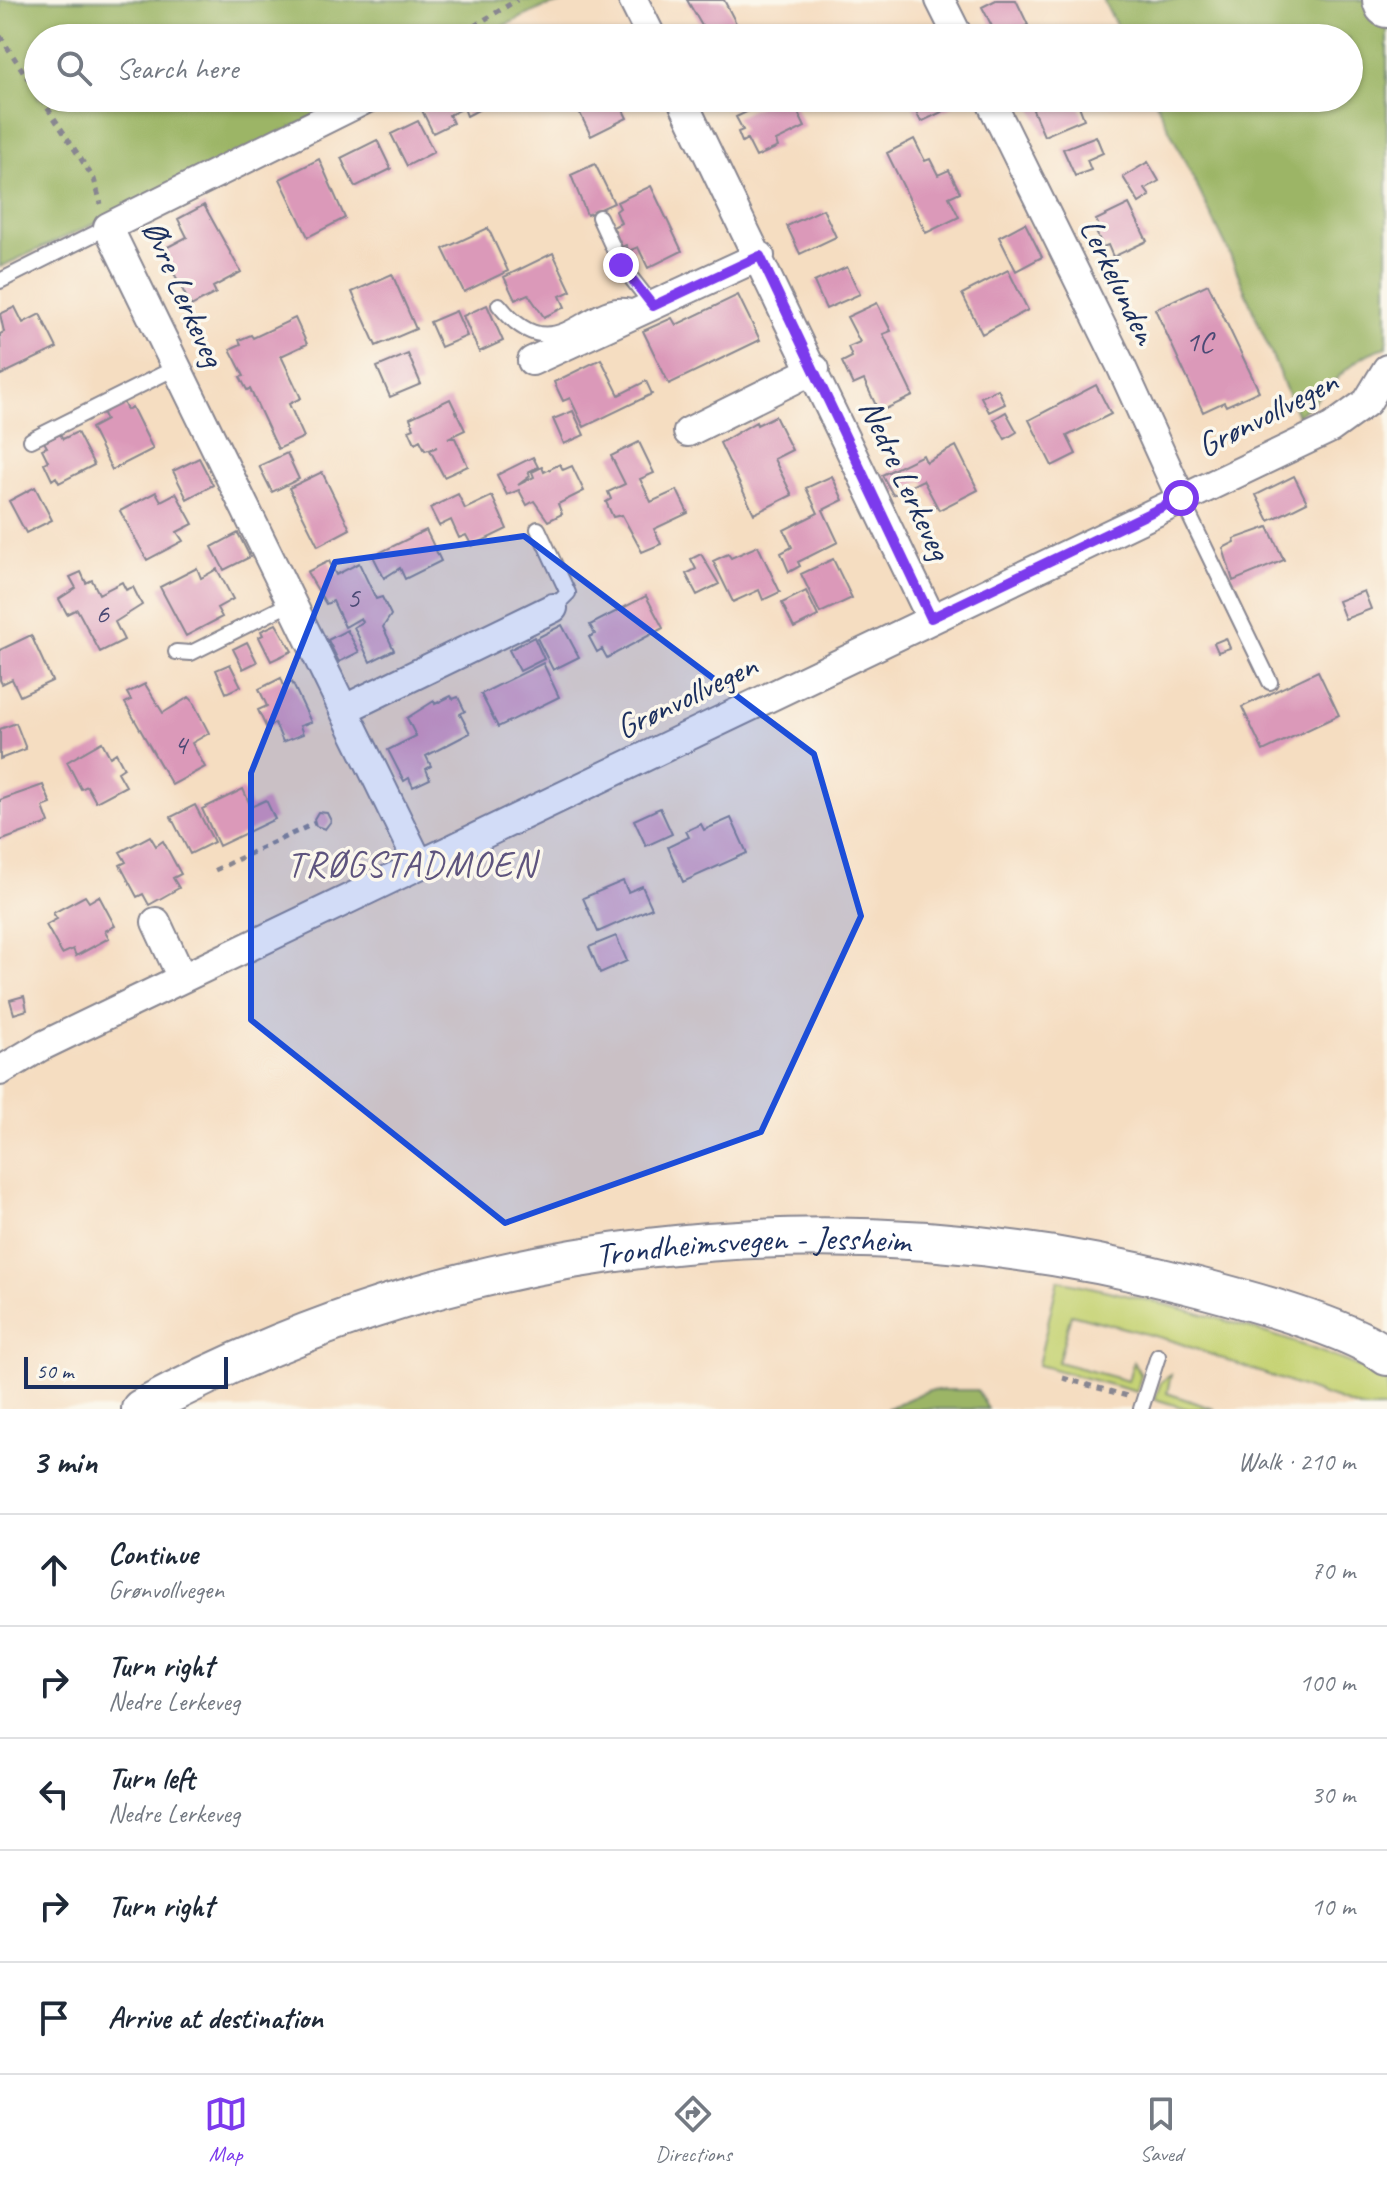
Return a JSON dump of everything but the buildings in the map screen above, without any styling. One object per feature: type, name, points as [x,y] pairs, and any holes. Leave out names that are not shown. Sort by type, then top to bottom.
[{"type":"main road","name":"Trondheimsvegen - Jessheim","points":[[141,1409],[226,1365],[294,1336],[453,1284],[580,1256],[742,1238],[906,1239],[1074,1259],[1211,1290],[1342,1333],[1384,1352]]},
{"type":"street","points":[[633,0],[645,24]]},
{"type":"street","points":[[940,0],[952,24]]},
{"type":"street","name":"Øvre Lerkeveg","points":[[340,112],[108,227],[419,864]]},
{"type":"street","name":"Nedre Lerkeveg","points":[[688,112],[815,369],[931,618]]},
{"type":"street","name":"Lerkelunden","points":[[996,112],[1121,366],[1181,498]]},
{"type":"street","points":[[532,361],[760,256]]},
{"type":"street","points":[[688,432],[815,369]]},
{"type":"street","name":"Grønvollvegen","points":[[0,1071],[40,1047],[182,978],[1331,428],[1367,402],[1387,369]]},
{"type":"street","points":[[345,709],[553,608]]},
{"type":"street","points":[[156,922],[182,978]]},
{"type":"lane","points":[[599,217],[646,309]]},
{"type":"lane","points":[[0,281],[108,227]]},
{"type":"lane","points":[[499,305],[514,323],[543,335],[562,332],[619,305],[646,309]]},
{"type":"lane","points":[[31,440],[177,367]]},
{"type":"lane","points":[[1181,498],[1270,682]]},
{"type":"lane","points":[[538,529],[568,593],[553,608]]},
{"type":"lane","points":[[176,652],[191,653],[293,602]]},
{"type":"lane","points":[[1142,1405],[1158,1356]]},
{"type":"path","points":[[477,24],[517,0]]},
{"type":"path","points":[[0,36],[24,73]]},
{"type":"path","points":[[50,112],[94,179],[108,227]]},
{"type":"path","points":[[215,870],[315,823]]},
{"type":"path","points":[[1063,1378],[1142,1405]]},
{"type":"highlighted area","points":[[524,536],[814,754],[861,916],[761,1132],[505,1223],[251,1020],[251,773],[335,562]]},
{"type":"green space","points":[[0,0],[573,0],[542,8],[507,24],[24,24],[24,112],[322,112],[210,171],[0,267]]},
{"type":"green space","points":[[1103,0],[1387,0],[1387,347],[1373,351],[1350,366],[1297,416],[1228,250],[1161,112],[1363,112],[1363,24],[1116,24]]},
{"type":"green space","points":[[1058,1280],[1225,1320],[1347,1362],[1387,1379],[1387,1409],[1363,1409],[1173,1341],[1071,1314],[1058,1362],[1128,1381],[1133,1362],[1141,1375],[1137,1392],[1038,1365]]},
{"type":"green space","points":[[1171,1375],[1167,1393],[1214,1409],[1188,1409],[1155,1399],[1161,1382]]},
{"type":"green space","points":[[929,1390],[977,1390],[988,1409],[886,1409]]},
{"type":"district","name":"TRØGSTADMOEN","points":[[412,864]]},
{"type":"route","points":[[621,265],[643,289],[653,306],[760,256],[931,618],[1181,498]]}]
